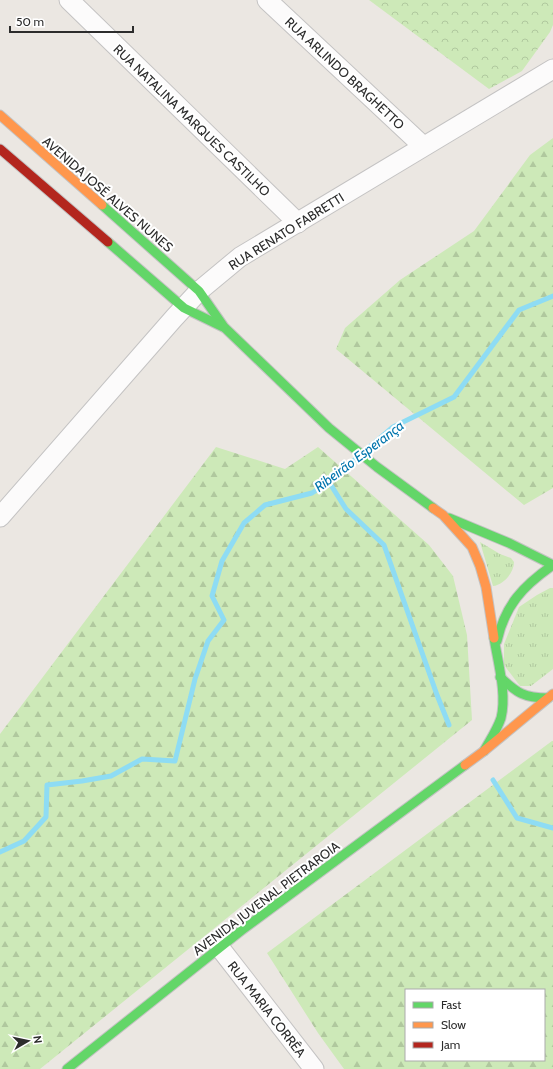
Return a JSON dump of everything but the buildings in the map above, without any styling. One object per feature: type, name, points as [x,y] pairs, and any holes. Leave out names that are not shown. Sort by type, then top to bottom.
[{"type":"street","name":"RUA NATALINA MARQUES CASTILHO","points":[[69,0],[298,223]]},
{"type":"street","name":"RUA ARLINDO BRAGHETTO","points":[[267,0],[423,146]]},
{"type":"street","name":"RUA RENATO FABRETTI","points":[[0,517],[199,291],[240,257],[553,69]]},
{"type":"street","name":"AVENIDA JOSÉ ALVES NUNES","points":[[0,115],[199,291],[224,327]]},
{"type":"street","points":[[0,149],[184,308],[224,327],[329,428],[377,467],[443,515],[472,547],[480,566],[486,587],[503,694],[501,717],[498,726],[484,751]]},
{"type":"street","points":[[443,515],[509,543],[553,565],[538,575],[527,585],[513,602],[504,616],[498,633],[496,650]]},
{"type":"street","points":[[500,677],[510,687],[521,694],[535,698],[551,696]]},
{"type":"street","name":"AVENIDA JUVENAL PIETRAROIA","points":[[68,1069],[242,930],[484,751],[551,696]]},
{"type":"street","name":"RUA MARIA CORRÊA","points":[[220,948],[314,1069]]},
{"type":"green space","points":[[369,0],[553,0],[553,25],[550,32],[522,71],[489,89]]},
{"type":"green space","points":[[553,138],[553,488],[524,505],[336,349],[345,328],[400,280],[474,231],[530,155]]},
{"type":"green space","points":[[216,447],[285,469],[318,447],[429,545],[453,576],[467,635],[472,720],[40,1069],[0,1069],[0,734]]},
{"type":"green space","points":[[480,542],[500,554],[511,558],[514,562],[514,566],[510,574],[504,581],[497,585],[493,586]]},
{"type":"green space","points":[[550,588],[553,588],[553,669],[531,686],[520,686],[504,665],[504,644],[519,607]]},
{"type":"green space","points":[[553,741],[553,1069],[344,1069],[318,1033],[267,953]]},
{"type":"waterway","name":"Ribeirão Esperança","points":[[366,450],[393,427],[454,397],[519,310],[553,296]]},
{"type":"waterway","name":"Ribeirão Esperança","points":[[0,852],[24,841],[46,817],[47,785],[111,776],[142,759],[175,761],[195,679],[208,641],[224,620],[212,596],[222,561],[244,523],[265,505],[312,493],[329,482],[357,458]]},
{"type":"waterway","points":[[329,482],[346,509],[384,545],[449,725]]},
{"type":"waterway","points":[[493,780],[517,818],[553,828]]},
{"type":"traffic: fast","points":[[102,205],[199,291],[224,327],[329,428],[377,467],[433,508]]},
{"type":"traffic: fast","points":[[108,242],[184,308],[223,327]]},
{"type":"traffic: fast","points":[[449,518],[509,543],[553,565]]},
{"type":"traffic: fast","points":[[497,641],[500,628],[510,607],[517,597],[524,589],[553,565]]},
{"type":"traffic: fast","points":[[484,751],[498,727],[503,709],[501,678],[494,638]]},
{"type":"traffic: fast","points":[[500,677],[521,694],[533,697],[548,698]]},
{"type":"traffic: fast","points":[[67,1069],[242,930],[465,765]]},
{"type":"traffic: slow","points":[[0,115],[102,205]]},
{"type":"traffic: slow","points":[[433,508],[443,515],[472,547],[480,566],[486,587],[494,638]]},
{"type":"traffic: slow","points":[[465,765],[553,694]]},
{"type":"traffic: jam","points":[[0,149],[108,242]]}]
